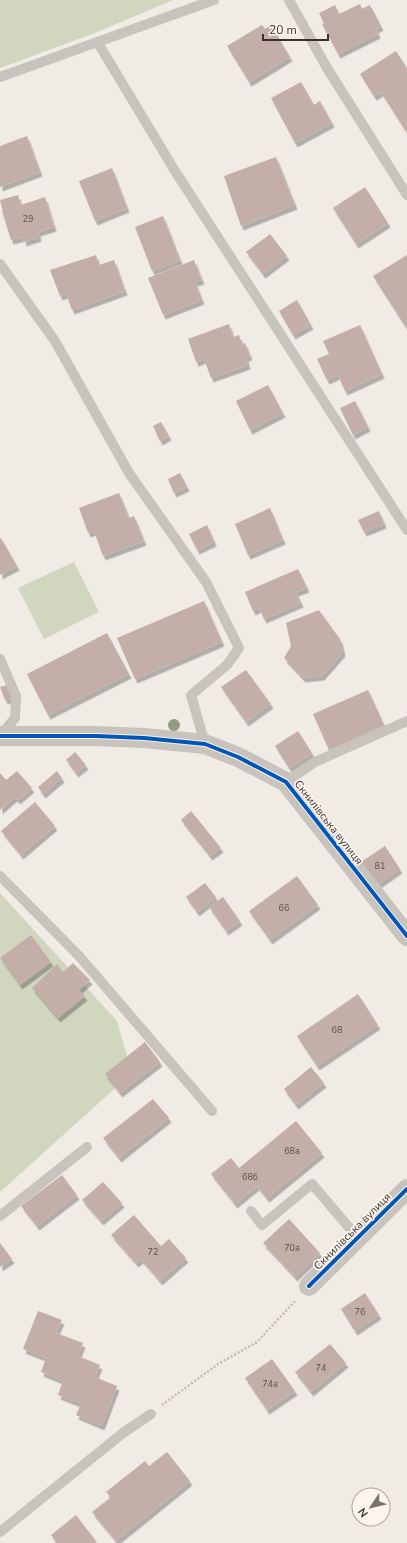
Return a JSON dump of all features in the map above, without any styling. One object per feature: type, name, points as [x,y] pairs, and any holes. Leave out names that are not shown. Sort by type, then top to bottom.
[{"type":"street","name":"Скнилівська вулиця","points":[[0,736],[96,736],[144,738],[205,744],[238,757],[286,782],[407,936]]},
{"type":"street","name":"Скнилівська вулиця","points":[[309,1286],[407,1189]]},
{"type":"lane","points":[[0,77],[214,0]]},
{"type":"lane","points":[[289,0],[327,68],[407,195]]},
{"type":"lane","points":[[98,42],[175,171],[407,530]]},
{"type":"lane","points":[[0,264],[55,341],[129,473],[206,582],[239,648],[227,665],[191,696],[205,744]]},
{"type":"lane","points":[[0,659],[16,696],[15,718],[0,736]]},
{"type":"lane","points":[[286,782],[315,762],[407,721]]},
{"type":"lane","points":[[0,876],[80,957],[212,1111]]},
{"type":"lane","points":[[0,1216],[87,1147]]},
{"type":"lane","points":[[251,1211],[262,1225],[312,1184],[358,1238]]},
{"type":"lane","points":[[0,1532],[123,1433],[151,1414]]},
{"type":"path","points":[[151,1414],[218,1364],[257,1342],[309,1286]]},
{"type":"green space","points":[[0,0],[173,0],[95,33],[0,68]]},
{"type":"green space","points":[[74,562],[99,612],[44,639],[18,588]]},
{"type":"green space","points":[[0,893],[117,1021],[132,1073],[0,1192]]},
{"type":"building","points":[[360,4],[362,9],[370,5],[381,26],[376,29],[378,34],[338,54],[322,24],[324,23],[319,13],[335,5],[339,14]]},
{"type":"building","points":[[262,25],[265,29],[271,25],[290,57],[249,82],[227,46]]},
{"type":"building","points":[[396,51],[407,68],[407,133],[381,92],[374,96],[360,74]]},
{"type":"building","points":[[301,82],[314,105],[320,101],[332,123],[295,143],[271,98]]},
{"type":"building","points":[[27,136],[40,172],[0,187],[0,146]]},
{"type":"building","points":[[276,157],[295,205],[241,226],[224,176]]},
{"type":"building","points":[[112,168],[127,208],[95,221],[79,181]]},
{"type":"building","points":[[365,187],[388,223],[356,244],[333,208]]},
{"type":"building","points":[[18,195],[21,205],[45,197],[54,227],[38,232],[39,237],[24,242],[23,237],[11,240],[0,200]]},
{"type":"building","points":[[163,216],[180,260],[152,271],[135,227]]},
{"type":"building","points":[[270,234],[287,256],[263,274],[246,252]]},
{"type":"building","points":[[96,255],[99,265],[114,260],[125,291],[72,310],[66,294],[60,296],[50,270]]},
{"type":"building","points":[[407,255],[407,329],[373,276]]},
{"type":"building","points":[[194,260],[202,280],[195,282],[202,300],[163,315],[148,278]]},
{"type":"building","points":[[297,300],[311,325],[293,335],[279,311]]},
{"type":"building","points":[[229,324],[233,337],[239,335],[242,344],[245,343],[250,356],[246,357],[248,365],[211,378],[204,359],[196,362],[188,339]]},
{"type":"building","points":[[360,325],[382,374],[345,391],[338,375],[327,380],[317,359],[329,354],[323,341]]},
{"type":"building","points":[[268,385],[283,413],[250,430],[236,401]]},
{"type":"building","points":[[355,401],[368,427],[353,435],[340,408]]},
{"type":"building","points":[[161,422],[169,436],[160,441],[153,426]]},
{"type":"building","points":[[180,473],[187,487],[174,493],[168,479]]},
{"type":"building","points":[[119,493],[129,518],[134,516],[144,541],[103,556],[94,531],[88,533],[79,508]]},
{"type":"building","points":[[270,508],[283,540],[248,555],[235,524]]},
{"type":"building","points":[[379,511],[384,524],[364,532],[358,520]]},
{"type":"building","points":[[207,525],[214,542],[197,550],[189,534]]},
{"type":"building","points":[[1,538],[17,566],[0,575],[0,539]]},
{"type":"building","points":[[298,569],[307,588],[296,592],[301,603],[264,619],[259,608],[253,611],[245,592]]},
{"type":"building","points":[[204,601],[222,642],[135,679],[117,638]]},
{"type":"building","points":[[319,610],[340,639],[343,652],[322,676],[303,678],[284,658],[291,646],[286,623]]},
{"type":"building","points":[[107,633],[129,674],[48,715],[27,674]]},
{"type":"building","points":[[246,670],[271,704],[246,722],[221,687]]},
{"type":"building","points":[[8,685],[13,698],[5,700],[0,687]]},
{"type":"building","points":[[368,690],[384,725],[329,750],[313,714]]},
{"type":"building","points":[[298,731],[312,753],[289,768],[275,746]]},
{"type":"building","points":[[75,752],[86,765],[76,773],[66,760]]},
{"type":"building","points":[[17,771],[32,788],[18,800],[15,797],[0,810],[0,773],[6,780]]},
{"type":"building","points":[[57,771],[62,778],[43,794],[38,787]]},
{"type":"building","points":[[35,802],[55,826],[21,855],[1,831]]},
{"type":"building","points":[[191,811],[221,848],[210,856],[181,820]]},
{"type":"building","points":[[385,846],[400,869],[377,885],[361,862]]},
{"type":"building","points":[[297,876],[318,905],[270,940],[249,911]]},
{"type":"building","points":[[205,883],[216,897],[197,912],[186,897]]},
{"type":"building","points":[[223,897],[240,921],[226,931],[209,907]]},
{"type":"building","points":[[31,935],[51,962],[20,985],[0,958]]},
{"type":"building","points":[[73,963],[90,980],[79,990],[85,996],[58,1018],[32,988],[57,964],[63,972]]},
{"type":"building","points":[[358,994],[378,1025],[317,1066],[297,1036]]},
{"type":"building","points":[[145,1042],[160,1062],[120,1093],[105,1074]]},
{"type":"building","points":[[311,1067],[324,1083],[296,1105],[284,1089]]},
{"type":"building","points":[[153,1099],[169,1118],[119,1158],[103,1138]]},
{"type":"building","points":[[296,1121],[322,1153],[267,1198],[257,1186],[235,1204],[211,1174],[231,1158],[239,1168]]},
{"type":"building","points":[[62,1175],[77,1195],[37,1226],[21,1206]]},
{"type":"building","points":[[103,1182],[122,1203],[101,1221],[82,1200]]},
{"type":"building","points":[[134,1215],[161,1246],[169,1239],[186,1258],[160,1281],[141,1259],[136,1263],[111,1235]]},
{"type":"building","points":[[289,1219],[320,1253],[295,1277],[263,1243]]},
{"type":"building","points":[[0,1243],[12,1259],[0,1267]]},
{"type":"building","points":[[365,1293],[379,1315],[355,1331],[341,1309]]},
{"type":"building","points":[[38,1311],[62,1320],[56,1333],[83,1343],[78,1356],[100,1365],[95,1377],[117,1386],[102,1426],[76,1415],[81,1404],[58,1395],[63,1381],[41,1372],[46,1358],[23,1349]]},
{"type":"building","points":[[330,1344],[346,1363],[311,1392],[295,1372]]},
{"type":"building","points":[[272,1359],[295,1391],[267,1410],[245,1378]]},
{"type":"building","points":[[167,1452],[190,1481],[116,1541],[92,1512],[111,1497],[106,1492],[145,1461],[149,1466]]},
{"type":"building","points":[[76,1515],[96,1541],[94,1543],[57,1543],[51,1535]]},
{"type":"cycle path","points":[[0,736],[96,736],[144,738],[205,744],[238,757],[286,782],[407,936]]},
{"type":"cycle path","points":[[309,1286],[407,1189]]}]
